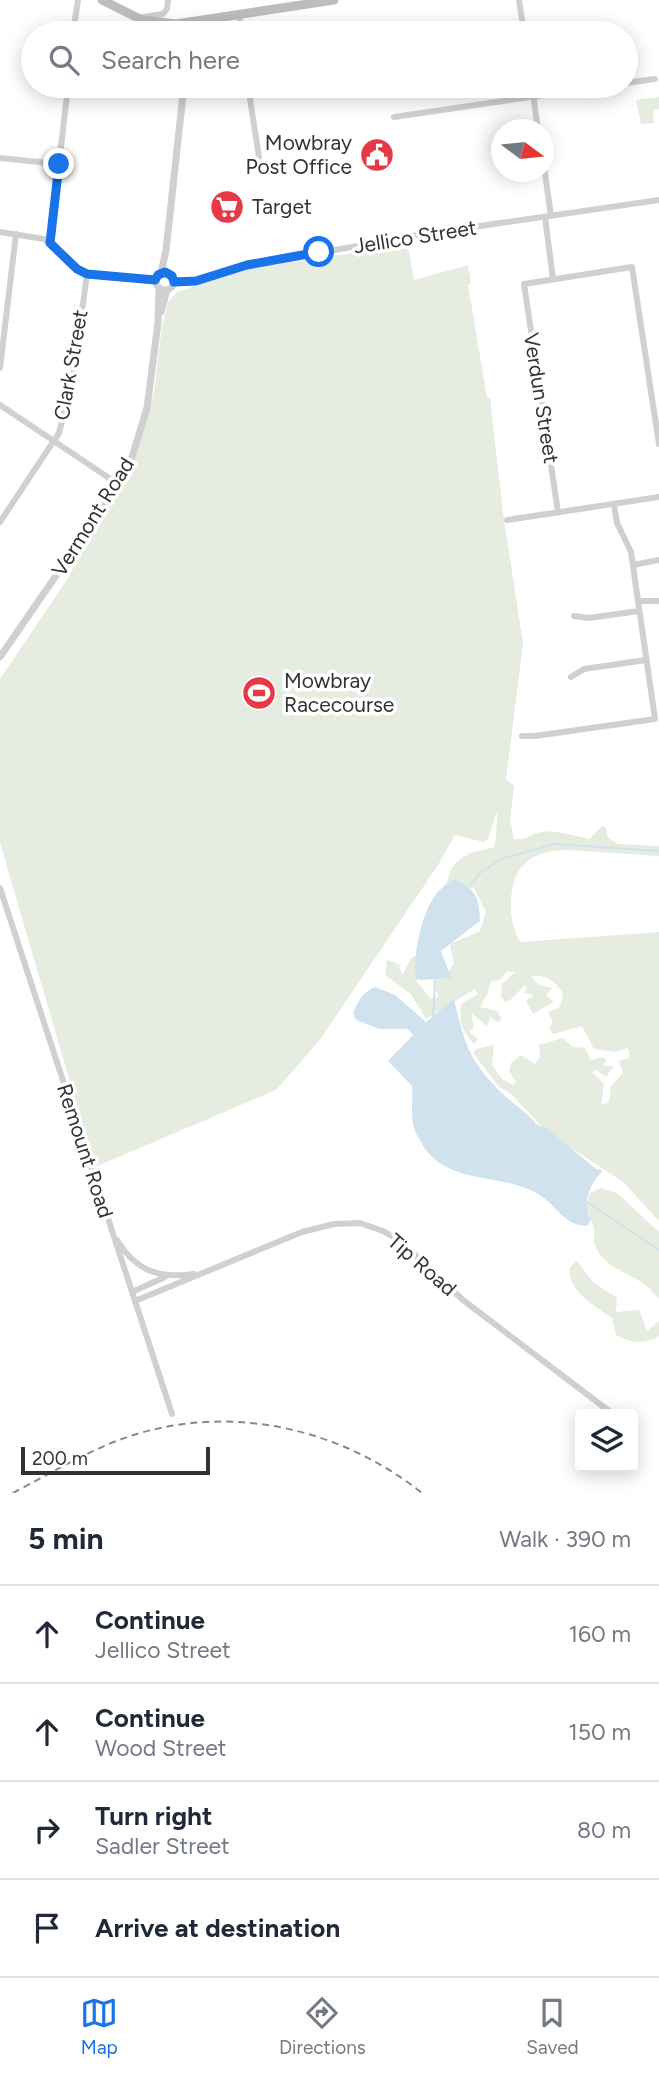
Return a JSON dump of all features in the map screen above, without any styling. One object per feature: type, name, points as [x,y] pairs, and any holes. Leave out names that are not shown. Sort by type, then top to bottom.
[{"type":"main road","points":[[102,0],[134,17],[151,21]]},
{"type":"main road","points":[[212,21],[239,14],[334,0]]},
{"type":"street","points":[[75,21],[78,0]]},
{"type":"street","points":[[134,17],[163,14],[168,7],[168,0]]},
{"type":"street","points":[[519,0],[522,21]]},
{"type":"street","points":[[239,14],[240,21]]},
{"type":"street","points":[[638,81],[655,79]]},
{"type":"street","points":[[50,243],[67,98]]},
{"type":"street","points":[[0,232],[37,236],[50,243],[77,269],[87,274],[155,280],[161,273],[166,250],[183,98]]},
{"type":"street","points":[[250,98],[259,156]]},
{"type":"street","points":[[394,117],[520,98]]},
{"type":"street","points":[[533,98],[536,119]]},
{"type":"street","points":[[0,158],[59,164]]},
{"type":"street","points":[[545,182],[553,279],[632,267],[659,444]]},
{"type":"street","name":"Jellico Street","points":[[173,278],[196,281],[247,265],[370,242],[659,200]]},
{"type":"street","points":[[0,368],[16,234]]},
{"type":"street","points":[[166,250],[173,278]]},
{"type":"street","points":[[161,273],[165,272],[173,278]]},
{"type":"street","name":"Clark Street","points":[[0,522],[55,442],[73,378],[87,274]]},
{"type":"street","name":"Vermont Road","points":[[158,323],[173,278]]},
{"type":"street","name":"Verdun Street","points":[[553,279],[524,284],[558,512]]},
{"type":"street","name":"Vermont Road","points":[[0,657],[118,484],[132,457],[143,425],[158,323],[159,289],[155,280]]},
{"type":"street","points":[[159,289],[167,290]]},
{"type":"street","points":[[0,405],[118,484]]},
{"type":"street","points":[[507,520],[659,497]]},
{"type":"street","points":[[522,736],[655,719],[631,552],[617,523],[614,505]]},
{"type":"street","points":[[633,565],[659,560]]},
{"type":"street","points":[[638,600],[659,601]]},
{"type":"street","points":[[574,615],[589,618],[639,611]]},
{"type":"street","points":[[571,677],[584,669],[646,660]]},
{"type":"street","points":[[652,697],[659,690]]},
{"type":"street","name":"Remount Road","points":[[0,888],[173,1414]]},
{"type":"street","name":"Tip Road","points":[[135,1301],[322,1226],[349,1222],[370,1226],[400,1241],[463,1300],[606,1409]]},
{"type":"street","name":"Tip Road","points":[[112,1233],[136,1263],[164,1277]]},
{"type":"street","name":"Tip Road","points":[[132,1292],[164,1277],[202,1273]]},
{"type":"street","points":[[164,1277],[167,1288]]},
{"type":"shaded area","points":[[659,97],[659,109],[653,110],[654,123],[641,124],[636,100]]},
{"type":"shaded area","name":"Mowbray Racecourse","points":[[408,245],[414,280],[468,265],[471,283],[468,284],[487,398],[490,398],[503,512],[523,644],[506,779],[514,786],[510,820],[514,839],[548,832],[589,839],[602,826],[606,827],[608,838],[618,844],[659,846],[659,856],[572,850],[534,857],[524,864],[517,875],[511,903],[513,924],[521,942],[659,932],[659,1221],[623,1182],[547,1132],[511,1094],[499,1087],[473,1053],[476,1049],[494,1045],[492,1065],[502,1079],[513,1085],[516,1082],[509,1071],[511,1063],[521,1055],[535,1064],[540,1057],[539,1045],[563,1038],[573,1047],[585,1048],[591,1060],[603,1057],[606,1060],[603,1066],[614,1066],[606,1077],[596,1070],[592,1072],[604,1084],[601,1105],[609,1102],[611,1086],[623,1073],[619,1061],[630,1057],[628,1048],[615,1052],[594,1049],[582,1026],[553,1034],[549,1028],[553,1021],[548,1012],[560,1007],[563,994],[558,986],[546,978],[531,976],[539,985],[552,988],[546,995],[554,1002],[533,1014],[526,1001],[534,995],[524,993],[527,988],[525,985],[509,1001],[505,1002],[501,996],[502,984],[515,972],[507,971],[500,980],[490,982],[488,993],[480,1007],[497,1011],[502,1020],[497,1022],[491,1017],[487,1026],[471,1013],[474,1027],[469,1032],[478,1039],[474,1044],[464,1030],[460,1014],[462,1003],[478,994],[475,989],[426,1019],[411,994],[385,975],[387,960],[399,964],[402,975],[411,958],[418,954],[422,959],[417,982],[430,998],[439,997],[433,985],[439,976],[447,974],[454,963],[450,944],[480,931],[486,912],[474,888],[457,889],[447,884],[449,875],[462,857],[493,848],[496,840],[497,811],[488,839],[484,842],[455,835],[438,865],[319,1041],[276,1090],[95,1167],[0,843],[0,679],[68,578],[137,450],[154,392],[162,326],[168,302],[177,292],[257,267]]},
{"type":"shaded area","points":[[601,1188],[617,1193],[659,1232],[659,1299],[643,1283],[607,1262],[597,1249],[587,1204],[590,1193]]},
{"type":"shaded area","points":[[577,1261],[593,1282],[617,1298],[616,1312],[639,1310],[647,1331],[659,1321],[659,1336],[638,1342],[616,1335],[612,1318],[584,1297],[573,1283],[570,1267]]},
{"type":"water","points":[[454,879],[475,895],[480,921],[441,951],[452,980],[416,979],[417,946],[427,911],[437,893]]},
{"type":"water","points":[[375,987],[395,995],[426,1022],[454,999],[470,1051],[483,1073],[536,1124],[548,1129],[596,1169],[602,1170],[588,1194],[587,1207],[591,1220],[587,1226],[571,1222],[545,1198],[524,1187],[460,1172],[432,1157],[414,1127],[412,1086],[388,1061],[413,1035],[408,1029],[379,1029],[356,1020],[353,1013],[361,998]]},
{"type":"waterway","points":[[469,886],[480,873],[501,859],[555,844],[659,851]]},
{"type":"waterway","points":[[433,1019],[435,979]]},
{"type":"waterway","points":[[587,1202],[659,1250]]},
{"type":"railway","points":[[13,1493],[109,1444],[149,1431],[190,1423],[231,1422],[272,1426],[312,1435],[351,1450],[388,1469],[422,1493]]},
{"type":"place","name":"Mowbray Post Office","points":[[377,155]]},
{"type":"place","name":"Target","points":[[227,207]]},
{"type":"place","name":"Mowbray Racecourse","points":[[259,693]]},
{"type":"route","points":[[59,164],[50,243],[81,272],[155,280],[165,272],[172,276],[174,282],[180,284],[247,265],[319,252]]}]
